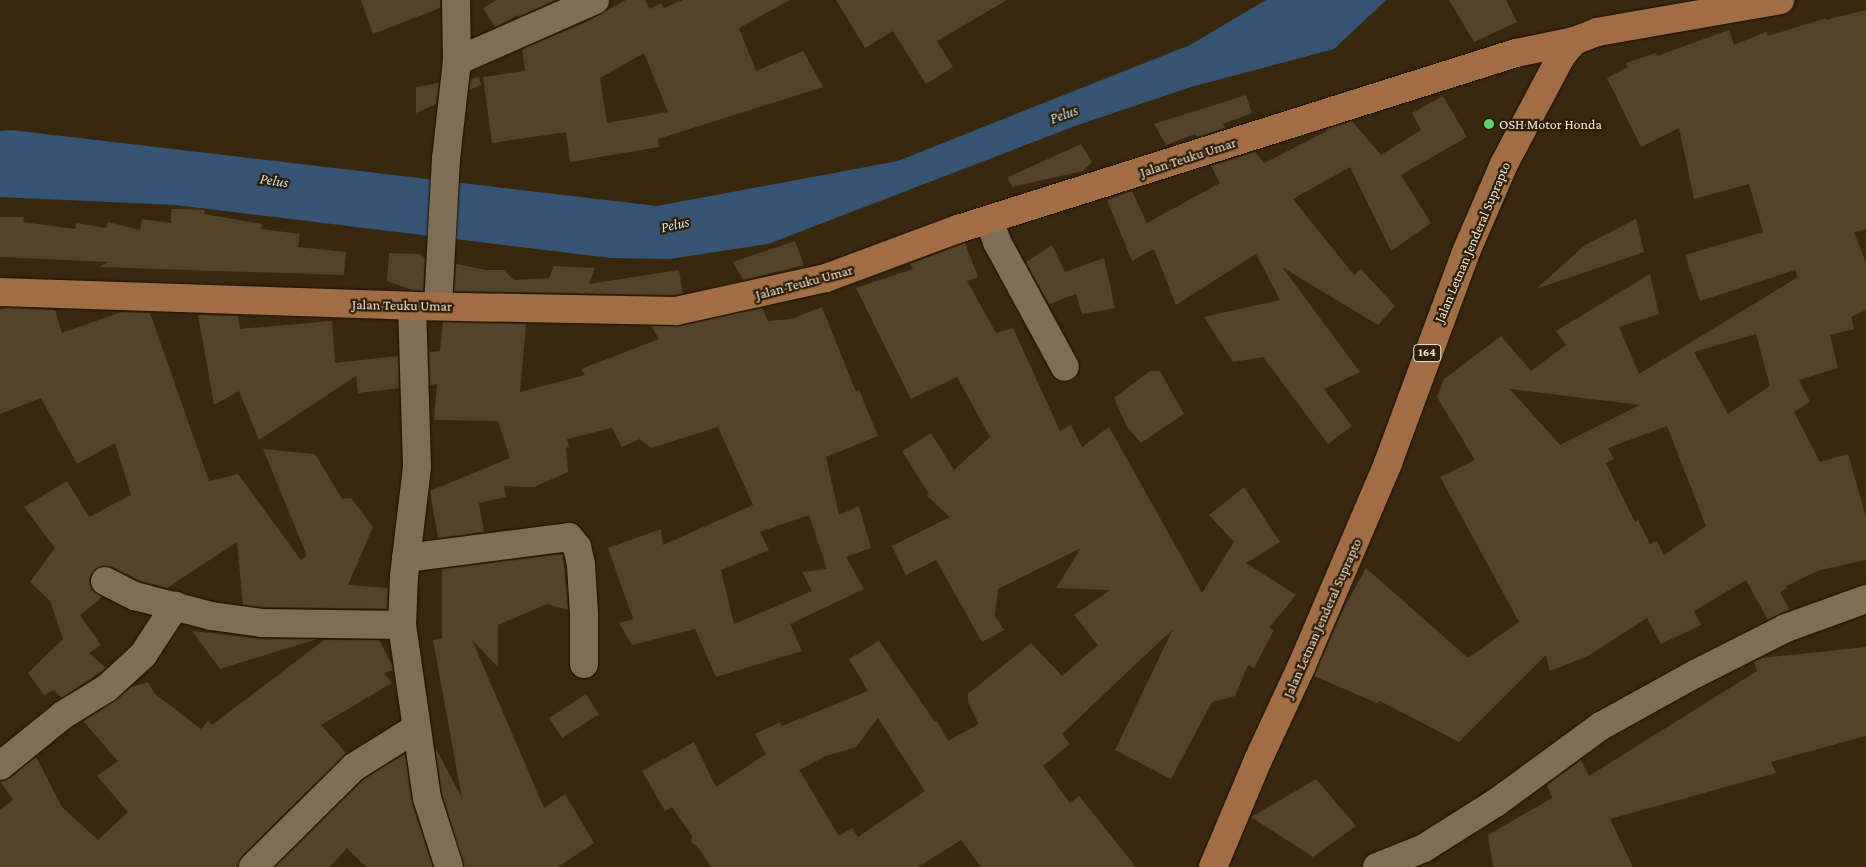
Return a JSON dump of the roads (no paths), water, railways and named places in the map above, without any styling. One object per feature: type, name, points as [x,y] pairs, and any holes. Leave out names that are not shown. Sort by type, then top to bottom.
[{"type":"main road","points":[[1574,41],[1597,32],[1780,0]]},
{"type":"main road","name":"Jalan Teuku Umar","points":[[0,292],[425,306],[676,311],[826,278],[989,220],[1516,53],[1574,41]]},
{"type":"main road","name":"Jalan Letnan Jenderal Suprapto","points":[[1213,867],[1388,463],[1466,252],[1504,164],[1538,97],[1562,55],[1574,41]]},
{"type":"street","points":[[449,867],[427,798],[415,729],[402,625],[406,558],[417,467],[425,306],[439,278],[446,159],[456,61],[456,0]]},
{"type":"street","points":[[456,61],[595,0]]},
{"type":"street","points":[[989,220],[996,242],[1065,367]]},
{"type":"street","points":[[406,558],[569,537],[577,547],[581,565],[584,614],[584,664]]},
{"type":"street","points":[[105,580],[135,596],[211,616],[262,623],[402,625]]},
{"type":"street","points":[[1377,867],[1424,848],[1497,802],[1601,726],[1695,674],[1786,628],[1866,599]]},
{"type":"street","points":[[0,766],[63,715],[107,688],[143,655],[175,606]]},
{"type":"street","points":[[254,867],[354,767],[415,729]]},
{"type":"water","name":"Pelus","points":[[1266,0],[1386,0],[1334,49],[1191,87],[1075,126],[768,244],[669,259],[611,258],[175,205],[0,197],[0,131],[11,130],[657,206],[898,161],[1190,45]]},
{"type":"place","name":"OSH Motor Honda","points":[[1489,124]]}]
